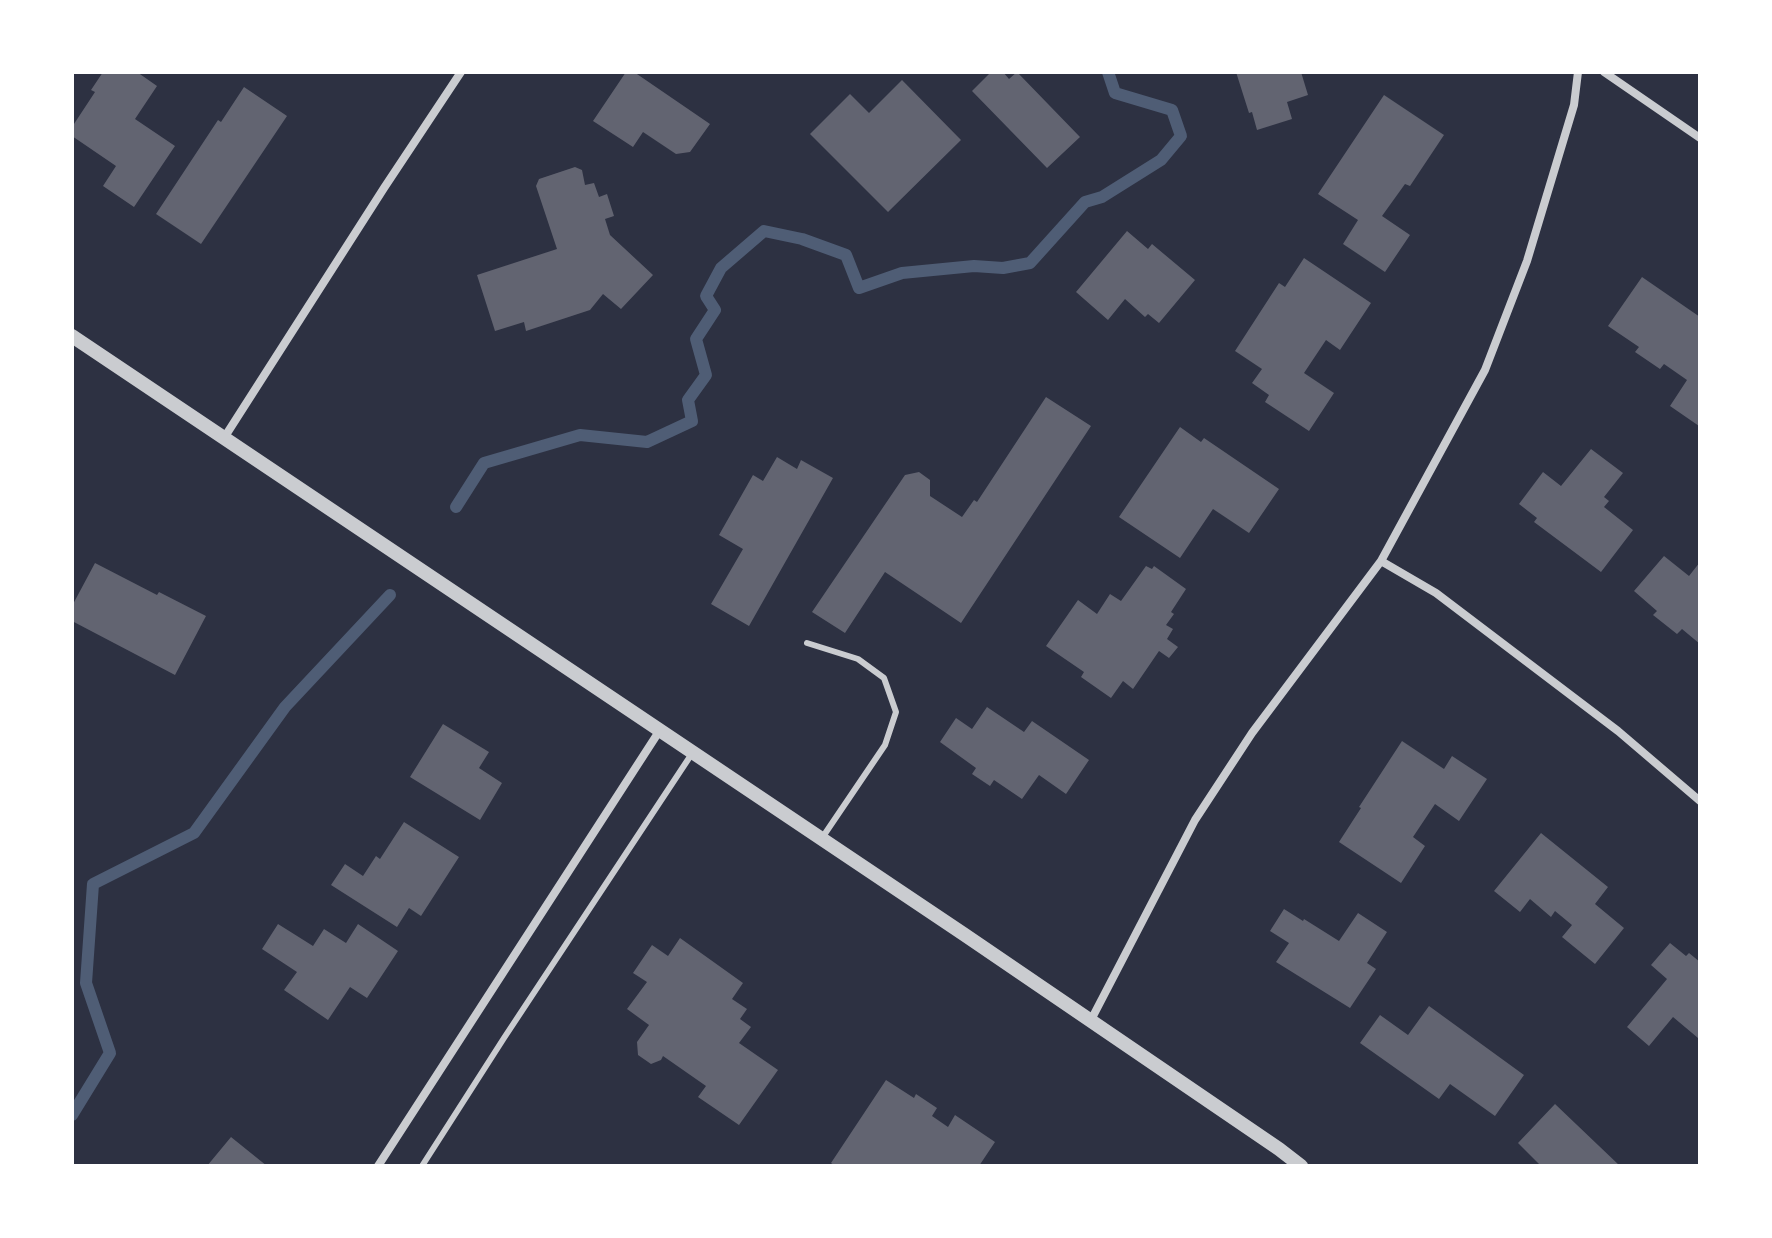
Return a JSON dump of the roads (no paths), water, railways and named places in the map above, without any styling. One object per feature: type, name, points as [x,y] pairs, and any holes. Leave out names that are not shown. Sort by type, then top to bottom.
[{"type":"street","points":[[224,438],[461,72]]},
{"type":"street","points":[[1091,1020],[1195,820],[1252,733],[1381,561],[1485,370],[1527,261],[1574,105],[1578,72]]},
{"type":"street","points":[[1604,72],[1700,138]]},
{"type":"street","points":[[72,336],[1091,1020],[1301,1166]]},
{"type":"street","points":[[1381,561],[1436,593],[1618,731],[1700,801]]},
{"type":"street","points":[[378,1166],[660,730]]},
{"type":"lane","points":[[807,643],[858,659],[884,678],[896,712],[885,745],[822,839]]},
{"type":"lane","points":[[422,1166],[693,752]]},
{"type":"waterway","points":[[456,507],[484,463],[580,435],[647,442],[692,421],[688,400],[706,375],[696,339],[715,310],[706,296],[721,268],[764,231],[802,239],[846,255],[859,288],[902,273],[974,266],[1003,268],[1030,263],[1085,202],[1102,197],[1161,160],[1181,136],[1172,110],[1115,93],[1108,72]]},
{"type":"waterway","points":[[72,1115],[110,1053],[86,983],[93,884],[194,833],[285,707],[390,595]]}]
